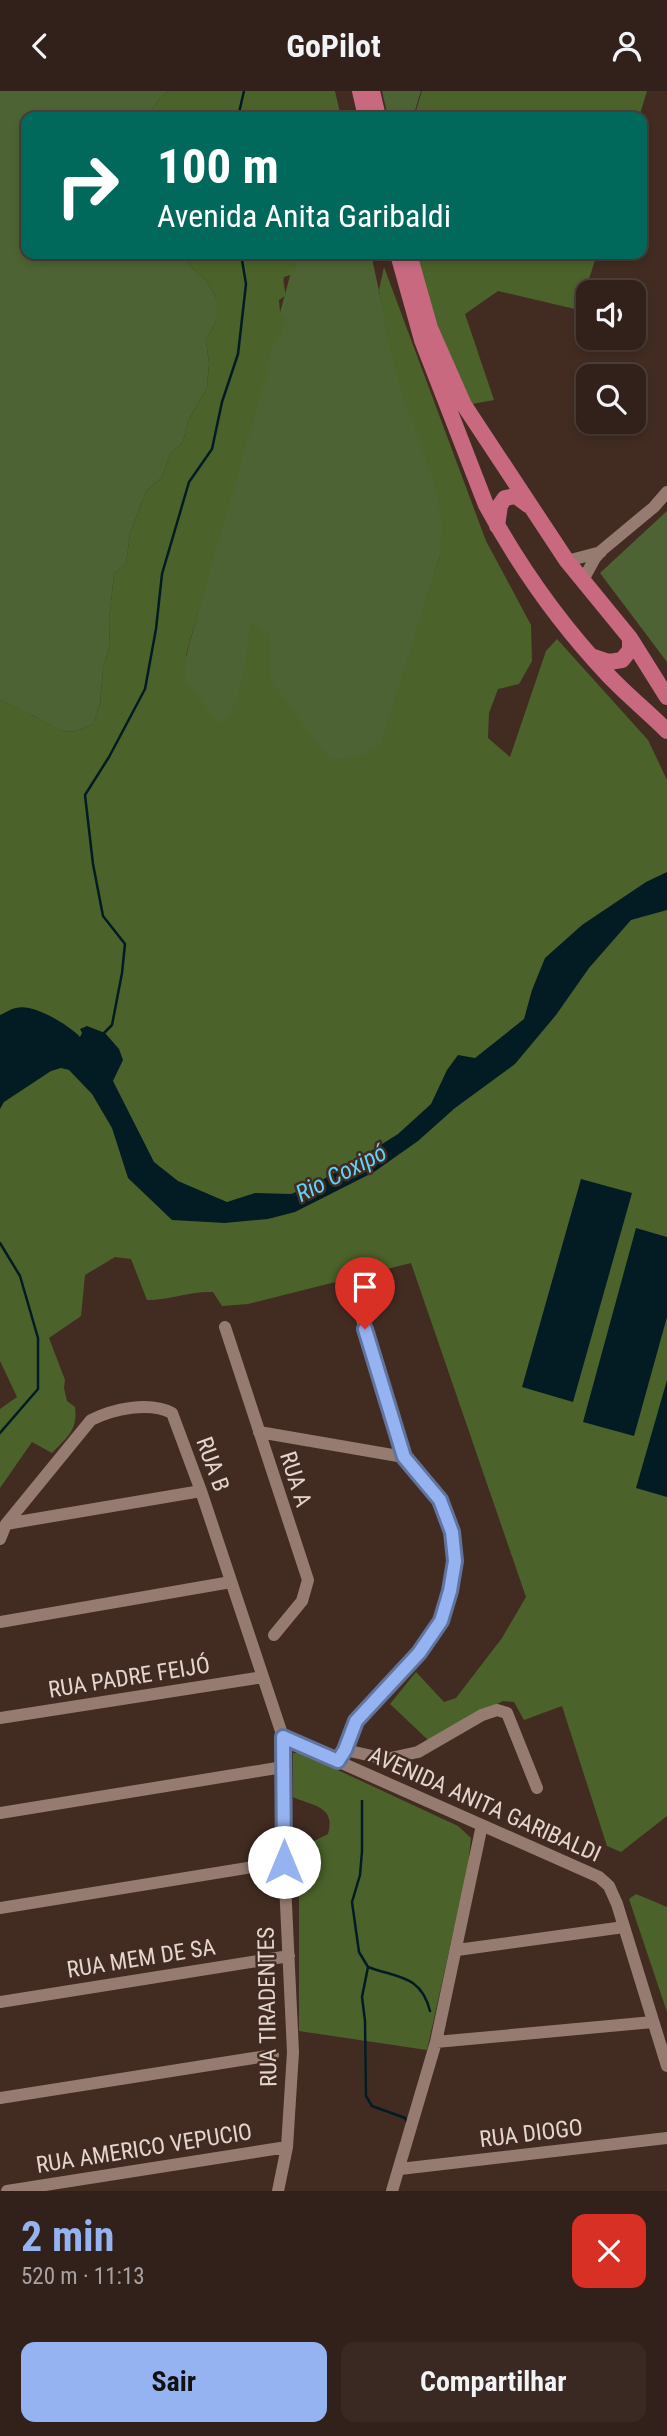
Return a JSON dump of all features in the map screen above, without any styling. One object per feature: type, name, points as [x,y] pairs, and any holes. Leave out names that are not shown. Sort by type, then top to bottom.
[{"type":"main road","points":[[360,91],[365,112]]},
{"type":"main road","points":[[372,91],[377,112]]},
{"type":"main road","points":[[398,259],[422,340],[486,505],[497,526],[541,593],[591,656],[667,731]]},
{"type":"main road","points":[[411,259],[430,328],[457,391],[567,561],[630,638],[667,697]]},
{"type":"main road","points":[[497,526],[500,505],[505,498],[516,496],[532,509]]},
{"type":"main road","points":[[591,656],[608,662],[622,660],[630,650],[630,638]]},
{"type":"street","points":[[582,582],[601,551],[654,507],[667,492]]},
{"type":"street","points":[[567,561],[601,551]]},
{"type":"street","points":[[338,1761],[356,1721],[419,1653],[441,1621],[455,1561],[452,1532],[440,1500],[404,1457],[357,1303]]},
{"type":"street","name":"RUA A","points":[[225,1327],[308,1580],[302,1601],[274,1635]]},
{"type":"street","name":"RUA B","points":[[6,1524],[84,1426],[102,1414],[113,1412],[147,1407],[172,1413],[201,1491],[283,1737]]},
{"type":"street","points":[[258,1432],[404,1457]]},
{"type":"street","points":[[0,1539],[6,1524],[201,1491]]},
{"type":"street","points":[[0,1622],[231,1583]]},
{"type":"street","name":"RUA PADRE FEIJÓ","points":[[0,1718],[263,1677]]},
{"type":"street","points":[[345,1750],[386,1759],[418,1752],[482,1715],[498,1710],[507,1713],[537,1788]]},
{"type":"street","name":"AVENIDA ANITA GARIBALDI","points":[[283,1737],[599,1877],[609,1886],[624,1927],[667,2066]]},
{"type":"street","name":"RUA TIRADENTES","points":[[278,2191],[287,2147],[293,2052],[284,1862],[283,1737]]},
{"type":"street","points":[[0,1813],[283,1767]]},
{"type":"street","points":[[392,2191],[436,2042],[482,1825]]},
{"type":"street","points":[[0,1908],[284,1862]]},
{"type":"street","points":[[457,1950],[624,1927]]},
{"type":"street","name":"RUA MEM DE SA","points":[[0,2002],[289,1956]]},
{"type":"street","points":[[436,2042],[653,2022]]},
{"type":"street","points":[[0,2098],[273,2055]]},
{"type":"street","name":"RUA DIOGO","points":[[400,2169],[667,2139]]},
{"type":"street","name":"RUA AMERICO VEPUCIO","points":[[7,2191],[287,2147]]},
{"type":"green space","points":[[0,91],[169,91],[160,98],[150,112],[21,112],[21,259],[187,259],[191,267],[206,280],[216,298],[216,321],[206,341],[209,363],[207,388],[188,421],[183,442],[170,454],[162,477],[146,492],[130,534],[126,564],[114,574],[109,621],[110,646],[103,669],[100,704],[93,724],[76,731],[63,731],[0,700]]},
{"type":"green space","points":[[169,91],[335,91],[340,112],[150,112],[160,98]]},
{"type":"green space","points":[[382,91],[421,91],[415,112],[387,112]]},
{"type":"green space","points":[[422,91],[647,91],[641,112],[416,112]]},
{"type":"green space","points":[[187,259],[297,259],[294,274],[284,277],[285,296],[279,300],[280,312],[288,322],[283,328],[283,335],[276,339],[277,343],[271,347],[267,373],[186,655],[185,679],[220,725],[235,702],[239,689],[246,662],[251,621],[270,635],[270,680],[332,760],[361,755],[380,745],[440,556],[442,520],[432,476],[402,394],[389,346],[379,290],[384,267],[486,541],[531,625],[532,661],[519,684],[498,689],[489,713],[488,738],[510,757],[546,651],[557,639],[648,740],[667,780],[667,1816],[621,1852],[607,1846],[562,1706],[524,1720],[514,1702],[503,1701],[428,1740],[390,1704],[416,1672],[444,1702],[456,1698],[502,1638],[526,1597],[411,1263],[248,1304],[222,1306],[213,1292],[147,1300],[131,1259],[115,1257],[85,1275],[81,1316],[49,1338],[65,1380],[67,1401],[75,1407],[73,1427],[52,1453],[32,1442],[0,1488],[0,1409],[17,1397],[0,1361],[0,700],[63,731],[76,731],[93,724],[100,704],[103,669],[110,646],[109,621],[114,574],[126,564],[130,534],[146,492],[162,477],[170,454],[183,442],[188,421],[207,388],[209,363],[206,341],[216,321],[216,298],[206,280],[191,267]]},
{"type":"green space","points":[[295,259],[372,259],[392,351],[455,507],[367,794],[164,737]]},
{"type":"green space","points":[[418,259],[595,259],[589,280],[576,280],[576,309],[498,291],[465,314],[494,400],[472,404],[430,316]]},
{"type":"green space","points":[[667,511],[667,662],[600,573]]},
{"type":"green space","points":[[293,1753],[301,1753],[458,1826],[471,1838],[468,1866],[427,2050],[299,2031],[299,1841],[314,1841],[328,1834],[330,1825],[326,1812],[321,1808],[293,1797]]},
{"type":"green space","points":[[636,1894],[667,1907],[667,2012],[629,1899]]},
{"type":"water","name":"Rio Coxipó","points":[[667,872],[667,910],[631,920],[589,968],[556,1015],[515,1064],[455,1108],[418,1141],[374,1172],[295,1212],[268,1219],[225,1223],[172,1220],[128,1178],[112,1128],[92,1094],[69,1070],[61,1068],[51,1071],[4,1102],[0,1109],[0,1015],[16,1008],[32,1009],[59,1021],[80,1037],[80,1029],[87,1026],[105,1033],[119,1049],[123,1060],[113,1081],[154,1162],[178,1181],[227,1202],[255,1193],[291,1194],[312,1186],[398,1134],[431,1104],[447,1070],[458,1055],[475,1058],[524,1019],[545,958],[582,925],[646,882]]},
{"type":"water","points":[[581,1179],[632,1193],[573,1402],[522,1387]]},
{"type":"water","points":[[636,1228],[667,1237],[667,1317],[634,1436],[583,1422]]},
{"type":"water","points":[[667,1380],[667,1497],[636,1488]]},
{"type":"waterway","points":[[239,112],[244,91]]},
{"type":"waterway","points":[[104,1033],[112,1025],[125,944],[103,916],[93,864],[85,795],[109,757],[145,689],[156,629],[162,574],[189,482],[212,449],[222,402],[238,354],[246,284],[242,259]]},
{"type":"waterway","points":[[0,1243],[20,1276],[38,1338],[38,1389],[0,1433]]},
{"type":"waterway","points":[[362,1801],[360,1875],[352,1902],[359,1952],[368,1967],[362,1997],[366,2096],[372,2106],[405,2118],[408,2124]]},
{"type":"waterway","points":[[368,1967],[414,1984],[421,1990],[430,2011]]},
{"type":"route","points":[[284,1862],[283,1737],[338,1761],[356,1721],[419,1653],[441,1621],[455,1561],[452,1532],[440,1500],[404,1457],[365,1329]]}]
